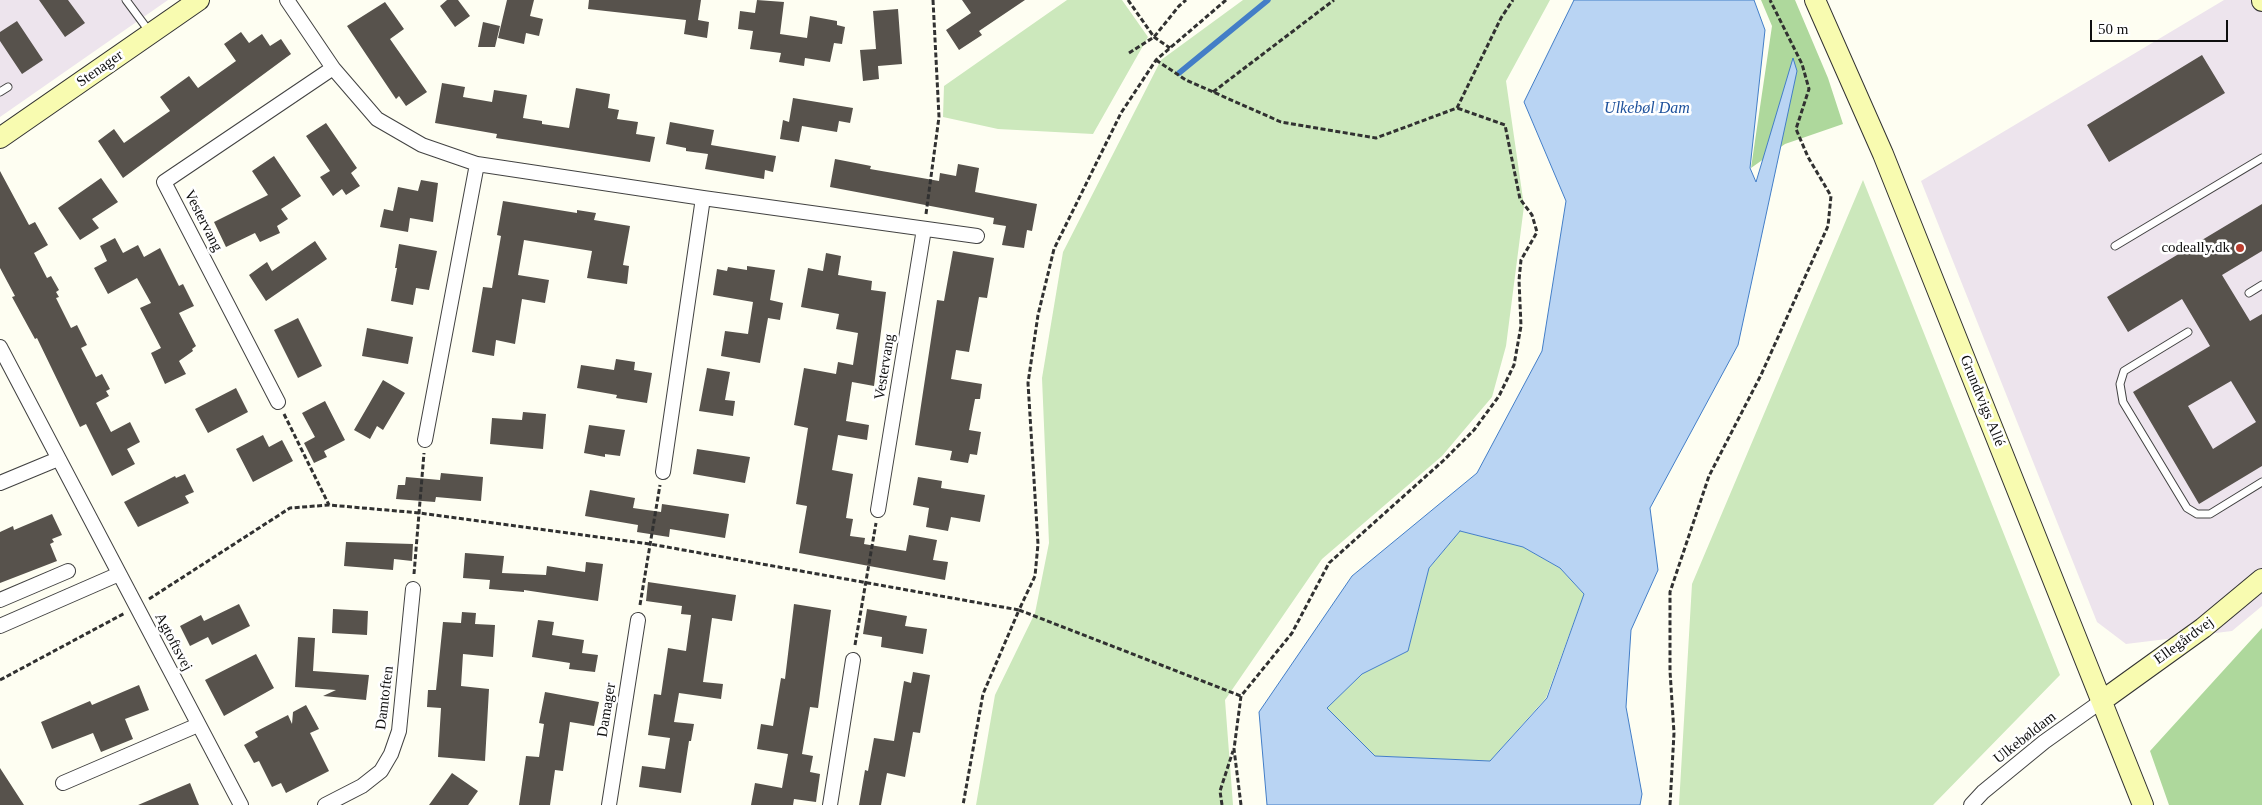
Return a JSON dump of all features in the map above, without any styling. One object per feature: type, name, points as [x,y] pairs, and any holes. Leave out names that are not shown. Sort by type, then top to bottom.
[{"type":"street","name":"Stenager","points":[[0,138],[199,0]]},
{"type":"street","points":[[287,0],[333,68],[377,119],[422,146],[477,164],[977,236]]},
{"type":"street","name":"Grundtvigs Allé","points":[[1815,0],[1883,154],[2103,700],[2143,805]]},
{"type":"street","name":"Vestervang","points":[[278,402],[164,182],[333,68]]},
{"type":"street","points":[[425,440],[477,164]]},
{"type":"street","points":[[663,472],[703,198]]},
{"type":"street","name":"Vestervang","points":[[878,510],[924,229]]},
{"type":"street","name":"Agtoftsvej","points":[[0,347],[3,361],[58,459],[241,805]]},
{"type":"street","points":[[0,483],[58,459]]},
{"type":"street","points":[[0,600],[68,571]]},
{"type":"street","points":[[0,626],[119,574]]},
{"type":"street","name":"Ellegårdvej","points":[[2103,700],[2204,628],[2262,579]]},
{"type":"street","points":[[31,588],[42,607]]},
{"type":"street","name":"Damtoften","points":[[325,805],[362,786],[381,771],[391,754],[399,731],[413,590]]},
{"type":"street","name":"Damager","points":[[609,805],[638,620]]},
{"type":"street","points":[[830,805],[853,660]]},
{"type":"street","name":"Ulkebøldam","points":[[1970,805],[2044,742],[2103,700]]},
{"type":"street","points":[[63,783],[198,725]]},
{"type":"lane","points":[[126,0],[150,34]]},
{"type":"lane","points":[[0,92],[8,87]]},
{"type":"lane","points":[[2115,246],[2262,158]]},
{"type":"lane","points":[[2249,293],[2262,285]]},
{"type":"lane","points":[[2188,332],[2124,371],[2120,384],[2123,402],[2187,508],[2197,514],[2210,514],[2262,482]]},
{"type":"path","points":[[924,229],[939,117],[933,0]]},
{"type":"path","points":[[1128,0],[1154,37],[1170,48]]},
{"type":"path","points":[[1129,53],[1154,37],[1186,0]]},
{"type":"path","points":[[963,805],[983,694],[1035,576],[1038,544],[1028,383],[1040,306],[1054,249],[1121,113],[1156,60],[1226,0]]},
{"type":"path","points":[[1213,92],[1334,0]]},
{"type":"path","points":[[1457,108],[1501,18],[1513,0]]},
{"type":"path","points":[[1670,805],[1674,734],[1670,671],[1670,592],[1709,476],[1761,375],[1828,226],[1831,196],[1808,157],[1796,128],[1809,89],[1802,64],[1770,0]]},
{"type":"path","points":[[1156,60],[1186,80],[1281,122],[1376,138],[1457,108],[1505,125],[1520,199],[1532,215],[1537,232],[1521,260],[1519,280],[1521,326],[1514,365],[1498,396],[1474,430],[1444,460],[1330,563],[1292,633],[1241,696],[1234,749],[1220,791],[1222,805]]},
{"type":"path","points":[[278,402],[330,505]]},
{"type":"path","points":[[413,590],[425,440]]},
{"type":"path","points":[[638,620],[663,472]]},
{"type":"path","points":[[0,680],[136,607],[290,508],[330,505],[420,513],[650,544],[1019,610],[1241,696]]},
{"type":"path","points":[[853,660],[878,510]]},
{"type":"path","points":[[1234,749],[1240,805]]},
{"type":"shaded area","points":[[0,0],[168,0],[0,117]]},
{"type":"shaded area","points":[[2224,0],[2262,0],[2262,606],[2232,631],[2126,644],[2097,622],[1921,181]]},
{"type":"green space","points":[[1067,0],[1122,0],[1148,37],[1093,134],[998,129],[943,117],[944,86]]},
{"type":"green space","points":[[1243,0],[1550,0],[1506,81],[1524,206],[1506,346],[1492,397],[1442,456],[1322,559],[1225,700],[1233,805],[976,805],[995,695],[1035,613],[1049,543],[1042,378],[1063,252],[1161,60]]},
{"type":"green space","points":[[1761,0],[1795,0],[1828,78],[1843,124],[1785,144],[1751,168],[1772,26]]},
{"type":"green space","points":[[1863,180],[2060,675],[1933,805],[1679,805],[1692,584]]},
{"type":"green space","points":[[1460,531],[1523,547],[1560,568],[1584,594],[1546,698],[1490,761],[1375,756],[1326,708],[1362,674],[1408,651],[1429,568]]},
{"type":"green space","points":[[2262,628],[2262,805],[2169,805],[2150,751]]},
{"type":"water","name":"Ulkebøl Dam","points":[[1574,0],[1754,0],[1765,30],[1750,168],[1756,182],[1793,58],[1797,71],[1738,345],[1650,508],[1658,570],[1631,630],[1626,707],[1642,794],[1640,805],[1267,805],[1259,712],[1352,576],[1477,473],[1542,351],[1566,201],[1524,102]],"holes":[[[1460,531],[1523,547],[1560,568],[1584,594],[1547,698],[1490,761],[1375,756],[1327,708],[1362,674],[1408,651],[1429,568]]]},
{"type":"building","points":[[39,0],[68,0],[85,23],[65,37]]},
{"type":"building","points":[[447,0],[458,0],[470,16],[455,27],[440,6]]},
{"type":"building","points":[[507,0],[534,0],[530,16],[543,19],[539,36],[526,33],[524,44],[498,38]]},
{"type":"building","points":[[589,0],[701,0],[698,20],[709,22],[707,38],[684,34],[686,20],[588,9]]},
{"type":"building","points":[[757,0],[784,2],[780,34],[807,38],[810,16],[837,21],[837,25],[845,27],[842,44],[834,43],[830,62],[805,58],[804,66],[779,62],[781,53],[750,49],[753,31],[738,29],[740,11],[755,13]]},
{"type":"building","points":[[962,0],[1025,0],[979,31],[982,35],[959,50],[946,30],[971,13]]},
{"type":"building","points":[[385,2],[404,29],[390,39],[427,92],[406,106],[399,96],[396,99],[347,26]]},
{"type":"building","points":[[898,9],[902,64],[878,66],[879,79],[863,81],[860,50],[876,49],[873,11]]},
{"type":"building","points":[[17,21],[43,60],[22,74],[0,41],[0,32]]},
{"type":"building","points":[[483,22],[500,26],[495,47],[478,47]]},
{"type":"building","points":[[241,32],[249,43],[262,34],[270,46],[281,39],[291,54],[123,178],[98,141],[114,129],[124,143],[170,111],[160,97],[189,76],[198,88],[236,61],[224,44]]},
{"type":"building","points":[[2202,55],[2225,93],[2109,162],[2087,125]]},
{"type":"building","points":[[442,83],[465,87],[463,97],[492,102],[494,90],[527,95],[523,118],[542,121],[542,124],[569,128],[576,88],[610,94],[608,108],[619,110],[617,119],[638,122],[636,134],[655,137],[650,162],[496,138],[497,134],[435,123]]},
{"type":"building","points":[[793,98],[853,108],[850,123],[839,121],[837,132],[802,126],[799,142],[780,139],[783,120],[789,122]]},
{"type":"building","points":[[670,122],[714,130],[711,145],[776,156],[773,172],[765,170],[764,179],[705,169],[708,154],[686,151],[686,148],[666,144]]},
{"type":"building","points":[[326,123],[357,168],[351,173],[360,186],[346,195],[342,189],[333,196],[320,177],[330,171],[306,136]]},
{"type":"building","points":[[274,156],[301,196],[281,209],[288,219],[277,226],[280,233],[260,242],[255,233],[226,247],[214,222],[268,195],[252,171]]},
{"type":"building","points":[[835,159],[871,166],[870,169],[939,181],[940,173],[956,176],[958,164],[979,168],[975,192],[1037,204],[1032,231],[1027,230],[1024,248],[1002,245],[1006,226],[993,224],[994,218],[830,187]]},
{"type":"building","points":[[0,171],[29,225],[35,222],[48,245],[34,253],[47,278],[51,276],[59,290],[56,292],[59,297],[56,298],[71,328],[77,325],[87,345],[81,348],[96,377],[102,374],[110,389],[106,391],[109,396],[96,403],[111,432],[130,422],[140,442],[127,449],[135,464],[112,476],[86,424],[80,427],[37,338],[35,339],[12,297],[15,296],[0,268]]},
{"type":"building","points":[[101,178],[118,202],[92,219],[99,228],[80,240],[58,208]]},
{"type":"building","points":[[421,180],[438,183],[433,222],[410,218],[408,232],[380,227],[384,209],[393,211],[398,187],[418,191]]},
{"type":"building","points":[[503,201],[577,213],[577,210],[596,213],[594,220],[630,226],[623,265],[629,266],[627,284],[587,278],[592,251],[524,240],[518,275],[549,280],[545,303],[522,299],[515,344],[496,340],[494,356],[472,352],[483,287],[492,288],[501,236],[497,235]]},
{"type":"building","points":[[2262,204],[2262,251],[2222,275],[2250,321],[2262,314],[2262,466],[2199,504],[2133,392],[2210,346],[2182,299],[2128,332],[2107,297]],"holes":[[[2231,381],[2256,422],[2213,449],[2188,406]]]},
{"type":"building","points":[[115,238],[123,253],[138,245],[144,257],[160,248],[179,286],[183,284],[194,306],[179,313],[196,346],[192,349],[193,351],[179,361],[186,374],[165,384],[151,353],[161,348],[140,308],[151,303],[137,278],[108,294],[94,268],[107,261],[100,246]]},
{"type":"building","points":[[315,241],[327,259],[266,301],[249,275],[267,262],[272,271]]},
{"type":"building","points":[[399,244],[437,251],[429,290],[416,288],[413,305],[391,301]]},
{"type":"building","points":[[953,251],[994,258],[987,298],[979,297],[969,352],[956,350],[951,379],[982,384],[980,399],[975,399],[969,430],[981,432],[977,455],[970,454],[968,463],[950,460],[952,451],[915,445],[937,300],[944,301]]},
{"type":"building","points":[[826,253],[841,256],[838,275],[872,281],[871,290],[886,292],[874,386],[852,382],[846,421],[869,425],[867,440],[838,435],[832,470],[853,474],[846,518],[853,519],[850,536],[865,538],[864,544],[906,551],[909,535],[937,540],[933,560],[948,562],[945,580],[799,553],[807,506],[796,504],[808,428],[794,425],[804,368],[836,374],[838,362],[853,365],[858,333],[836,329],[839,314],[801,307],[808,268],[823,271]]},
{"type":"building","points":[[747,266],[775,270],[770,300],[783,303],[780,320],[768,318],[760,363],[721,356],[725,331],[748,334],[753,302],[713,295],[717,269],[727,271],[728,267],[747,270]]},
{"type":"building","points":[[298,318],[322,366],[298,378],[274,330]]},
{"type":"building","points":[[367,328],[413,337],[408,364],[362,356]]},
{"type":"building","points":[[616,359],[635,362],[634,370],[652,373],[647,403],[616,398],[617,395],[577,388],[581,365],[614,370]]},
{"type":"building","points":[[707,368],[730,372],[725,400],[735,401],[733,416],[699,411]]},
{"type":"building","points":[[383,380],[405,393],[383,430],[377,426],[370,439],[354,430]]},
{"type":"building","points":[[236,388],[248,412],[208,433],[195,409]]},
{"type":"building","points":[[325,401],[345,440],[324,451],[327,457],[314,463],[304,443],[315,437],[302,413]]},
{"type":"building","points":[[523,412],[546,414],[543,449],[490,444],[492,418],[522,420]]},
{"type":"building","points":[[589,425],[625,430],[620,456],[605,454],[605,457],[584,453]]},
{"type":"building","points":[[263,435],[269,447],[282,440],[293,461],[253,482],[236,449]]},
{"type":"building","points":[[697,449],[750,457],[745,483],[693,474]]},
{"type":"building","points":[[441,473],[483,477],[481,501],[436,497],[435,502],[396,499],[398,485],[405,485],[406,477],[440,480]]},
{"type":"building","points":[[185,474],[194,492],[185,496],[189,503],[138,527],[124,502],[175,476],[176,478]]},
{"type":"building","points":[[918,477],[942,481],[941,488],[985,495],[980,522],[951,517],[948,531],[926,527],[929,508],[913,505]]},
{"type":"building","points":[[590,490],[635,498],[633,508],[661,512],[662,504],[729,514],[725,538],[670,529],[669,537],[637,532],[638,525],[585,516]]},
{"type":"building","points":[[52,514],[62,535],[52,539],[54,542],[50,544],[57,561],[0,583],[0,532],[13,526],[14,530]]},
{"type":"building","points":[[346,542],[413,544],[412,561],[394,559],[393,570],[344,566]]},
{"type":"building","points":[[465,553],[504,556],[502,573],[546,575],[547,566],[585,572],[586,562],[603,564],[598,601],[524,590],[524,592],[489,589],[490,580],[463,578]]},
{"type":"building","points":[[648,582],[736,595],[732,621],[712,618],[703,682],[723,684],[721,699],[679,693],[674,722],[694,724],[691,741],[689,741],[681,793],[639,787],[642,766],[665,769],[670,738],[648,735],[654,694],[661,695],[668,648],[686,651],[691,615],[681,614],[682,606],[646,601]]},
{"type":"building","points":[[239,604],[250,626],[212,645],[208,637],[190,646],[180,626],[201,615],[204,621]]},
{"type":"building","points":[[794,604],[831,610],[818,708],[810,707],[802,754],[813,756],[810,772],[820,774],[816,802],[794,799],[793,805],[751,805],[755,783],[782,788],[788,754],[757,749],[761,724],[773,726],[781,678],[785,679]]},
{"type":"building","points":[[333,609],[368,611],[367,635],[332,633]]},
{"type":"building","points":[[867,609],[907,616],[905,626],[927,629],[923,654],[881,647],[882,637],[863,634]]},
{"type":"building","points":[[462,612],[476,613],[475,624],[495,625],[493,657],[463,654],[461,686],[489,689],[485,761],[438,757],[441,708],[427,707],[428,690],[436,690],[443,622],[461,623]]},
{"type":"building","points":[[538,620],[554,622],[552,635],[584,640],[582,653],[598,655],[595,672],[569,669],[570,663],[532,657]]},
{"type":"building","points":[[298,637],[315,638],[313,671],[369,675],[366,700],[323,696],[336,690],[295,687]]},
{"type":"building","points":[[256,654],[274,688],[224,716],[205,680]]},
{"type":"building","points":[[913,672],[930,675],[920,733],[913,732],[905,777],[887,773],[881,805],[859,805],[865,770],[868,771],[874,738],[894,741],[904,681],[911,683]]},
{"type":"building","points":[[139,685],[149,710],[125,719],[133,739],[101,752],[93,733],[52,749],[41,722],[90,701],[92,705]]},
{"type":"building","points":[[545,692],[599,702],[594,726],[570,722],[563,771],[555,770],[550,805],[519,805],[526,756],[539,757],[544,724],[539,723]]},
{"type":"building","points":[[306,705],[319,729],[310,733],[329,771],[286,793],[281,783],[272,787],[259,761],[254,763],[244,745],[258,737],[255,732],[288,715],[292,724],[293,712]]},
{"type":"building","points":[[0,768],[24,805],[0,805]]},
{"type":"building","points":[[452,773],[478,791],[468,805],[429,805]]},
{"type":"building","points":[[190,783],[199,805],[138,805]]},
{"type":"waterway","points":[[1179,73],[1268,0]]},
{"type":"place","name":"codeally.dk","points":[[2240,248]]}]
